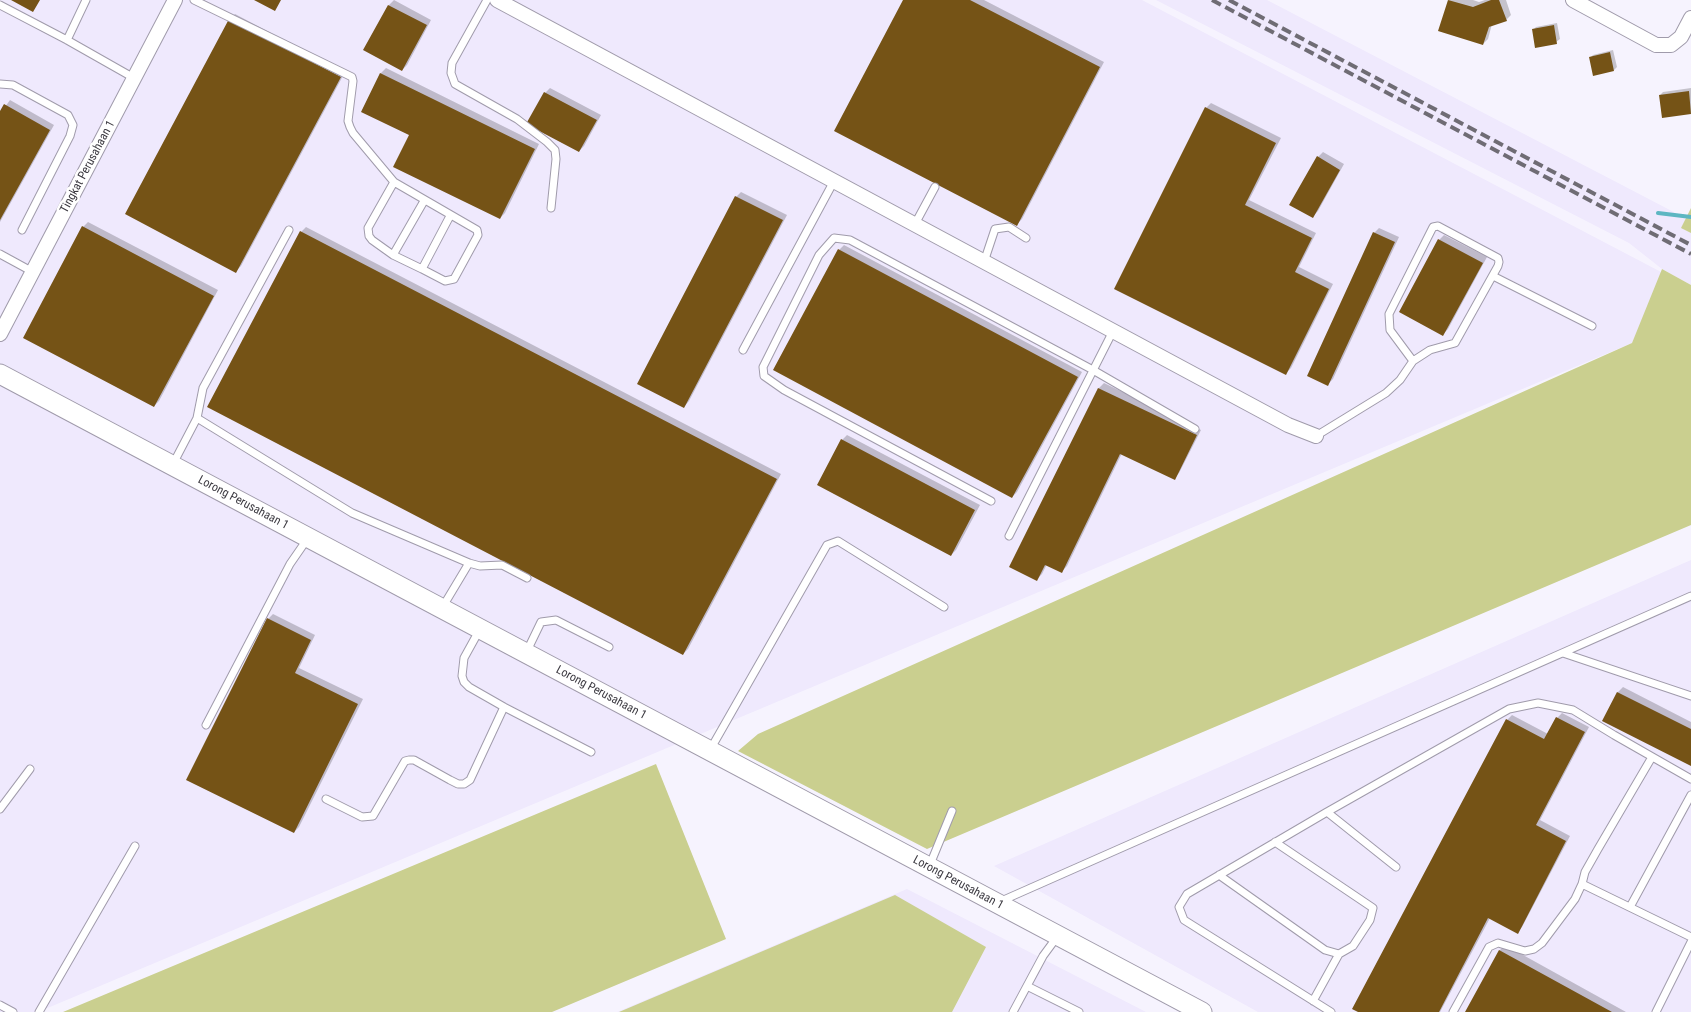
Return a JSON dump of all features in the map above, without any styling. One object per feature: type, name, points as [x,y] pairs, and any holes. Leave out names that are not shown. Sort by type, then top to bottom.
[{"type":"street","name":"Tingkat Perusahaan 1","points":[[0,334],[175,0]]},
{"type":"street","points":[[1573,0],[1656,45],[1670,45],[1681,37],[1691,18]]},
{"type":"street","points":[[504,2],[1113,331],[1288,424],[1316,436]]},
{"type":"street","name":"Lorong Perusahaan 1","points":[[0,374],[1202,1012]]},
{"type":"lane","points":[[67,40],[86,0]]},
{"type":"lane","points":[[194,0],[349,74],[353,81],[348,121],[350,127],[394,182],[477,230],[478,235],[454,279],[445,281],[393,255],[372,240],[368,228],[394,182]]},
{"type":"lane","points":[[487,0],[452,63],[451,74],[455,84],[517,119],[555,150],[556,159],[551,208]]},
{"type":"lane","points":[[0,6],[67,40],[134,78]]},
{"type":"lane","points":[[0,84],[13,85],[45,102],[68,115],[73,125],[70,136],[22,230]]},
{"type":"lane","points":[[743,350],[834,181]]},
{"type":"lane","points":[[915,224],[935,187]]},
{"type":"lane","points":[[393,255],[424,201]]},
{"type":"lane","points":[[422,269],[450,216]]},
{"type":"lane","points":[[984,262],[995,229],[1009,227],[1026,238]]},
{"type":"lane","points":[[1316,436],[1386,393],[1400,380],[1413,361],[1430,350],[1455,343],[1493,276],[1498,266],[1498,258],[1443,227],[1433,227],[1389,314],[1390,330],[1413,361]]},
{"type":"lane","points":[[172,465],[197,418],[203,388],[289,230]]},
{"type":"lane","points":[[991,501],[784,390],[764,376],[763,367],[818,256],[834,238],[850,240],[1093,370],[1195,429]]},
{"type":"lane","points":[[0,254],[33,272]]},
{"type":"lane","points":[[1493,276],[1592,326]]},
{"type":"lane","points":[[1009,536],[1113,331]]},
{"type":"lane","points":[[197,418],[352,513],[469,563],[480,566],[502,565],[527,578]]},
{"type":"lane","points":[[206,725],[290,564],[308,537]]},
{"type":"lane","points":[[710,751],[827,546],[838,541],[944,607]]},
{"type":"lane","points":[[442,609],[469,563]]},
{"type":"lane","points":[[996,903],[1691,596]]},
{"type":"lane","points":[[526,653],[541,622],[556,620],[609,647]]},
{"type":"lane","points":[[480,629],[464,658],[462,676],[464,682],[469,687],[504,707],[591,752]]},
{"type":"lane","points":[[1563,653],[1691,696]]},
{"type":"lane","points":[[1330,1012],[1184,920],[1179,907],[1186,894],[1509,708],[1538,703],[1573,710],[1691,779]]},
{"type":"lane","points":[[326,799],[362,817],[373,816],[405,761],[409,760],[414,760],[458,784],[464,784],[470,780],[504,707]]},
{"type":"lane","points":[[1453,1012],[1489,947],[1498,942],[1525,950],[1534,949],[1542,943],[1575,899],[1585,872],[1652,757]]},
{"type":"lane","points":[[0,809],[30,769]]},
{"type":"lane","points":[[1630,907],[1691,794]]},
{"type":"lane","points":[[929,867],[952,811]]},
{"type":"lane","points":[[1327,812],[1396,867]]},
{"type":"lane","points":[[1275,842],[1372,908],[1370,920],[1353,946],[1339,954],[1313,1001]]},
{"type":"lane","points":[[39,1012],[135,846]]},
{"type":"lane","points":[[1218,875],[1325,950],[1339,954]]},
{"type":"lane","points":[[1582,884],[1691,937]]},
{"type":"lane","points":[[1013,1012],[1057,935]]},
{"type":"lane","points":[[1656,1012],[1691,942]]},
{"type":"lane","points":[[1027,986],[1079,1012]]},
{"type":"lane","points":[[0,1005],[13,1012]]},
{"type":"shaded area","points":[[0,0],[1142,0],[1663,273],[1632,343],[38,1012],[0,1012]]},
{"type":"shaded area","points":[[1156,0],[1267,0],[1691,221],[1691,285],[1662,269],[1629,243]]},
{"type":"shaded area","points":[[1691,560],[1691,1012],[1258,1012],[994,866]]},
{"type":"shaded area","points":[[907,889],[1146,1012],[617,1012]]},
{"type":"green space","points":[[1691,208],[1691,233],[1681,228]]},
{"type":"green space","points":[[1662,269],[1691,285],[1691,525],[927,849],[738,751],[758,734],[1632,343]]},
{"type":"green space","points":[[656,764],[726,939],[552,1012],[63,1012]]},
{"type":"green space","points":[[895,895],[986,947],[952,1012],[619,1012]]},
{"type":"building","points":[[11,0],[40,0],[33,12]]},
{"type":"building","points":[[254,0],[281,0],[275,11]]},
{"type":"building","points":[[903,0],[970,0],[1100,67],[1017,226],[834,131]]},
{"type":"building","points":[[1448,0],[1473,7],[1491,0],[1499,0],[1507,21],[1489,27],[1483,45],[1438,31]]},
{"type":"building","points":[[388,5],[427,25],[402,71],[363,50]]},
{"type":"building","points":[[229,19],[341,77],[236,273],[125,214]]},
{"type":"building","points":[[1554,25],[1557,44],[1535,48],[1532,29]]},
{"type":"building","points":[[1610,52],[1614,71],[1593,76],[1589,57]]},
{"type":"building","points":[[380,73],[535,149],[500,219],[393,167],[409,135],[361,112]]},
{"type":"building","points":[[1689,91],[1691,114],[1662,118],[1659,95]]},
{"type":"building","points":[[544,92],[597,120],[579,152],[526,124]]},
{"type":"building","points":[[4,104],[50,130],[0,220],[0,111]]},
{"type":"building","points":[[1205,107],[1276,143],[1245,205],[1312,238],[1295,272],[1329,289],[1286,375],[1114,289]]},
{"type":"building","points":[[1317,156],[1340,170],[1313,218],[1289,205]]},
{"type":"building","points":[[735,196],[783,220],[684,408],[637,384]]},
{"type":"building","points":[[82,226],[214,296],[154,407],[23,338]]},
{"type":"building","points":[[300,231],[777,479],[683,655],[207,407]]},
{"type":"building","points":[[1373,232],[1395,242],[1328,386],[1307,376]]},
{"type":"building","points":[[1438,239],[1483,263],[1443,336],[1399,312]]},
{"type":"building","points":[[838,249],[1078,377],[1012,498],[773,370]]},
{"type":"building","points":[[1098,388],[1197,435],[1175,480],[1120,454],[1062,573],[1045,565],[1037,581],[1009,567]]},
{"type":"building","points":[[841,439],[975,510],[951,556],[817,485]]},
{"type":"building","points":[[267,618],[311,640],[295,673],[358,704],[294,833],[186,780]]},
{"type":"building","points":[[1617,692],[1691,729],[1691,766],[1602,721]]},
{"type":"building","points":[[1556,717],[1585,732],[1536,825],[1566,841],[1518,934],[1488,918],[1439,1012],[1358,1012],[1352,1009],[1506,719],[1544,739]]},
{"type":"building","points":[[1499,950],[1612,1012],[1465,1012]]},
{"type":"waterway","points":[[1658,213],[1691,217]]},
{"type":"railway","points":[[1212,0],[1691,254]]},
{"type":"railway","points":[[1229,0],[1691,245]]}]
